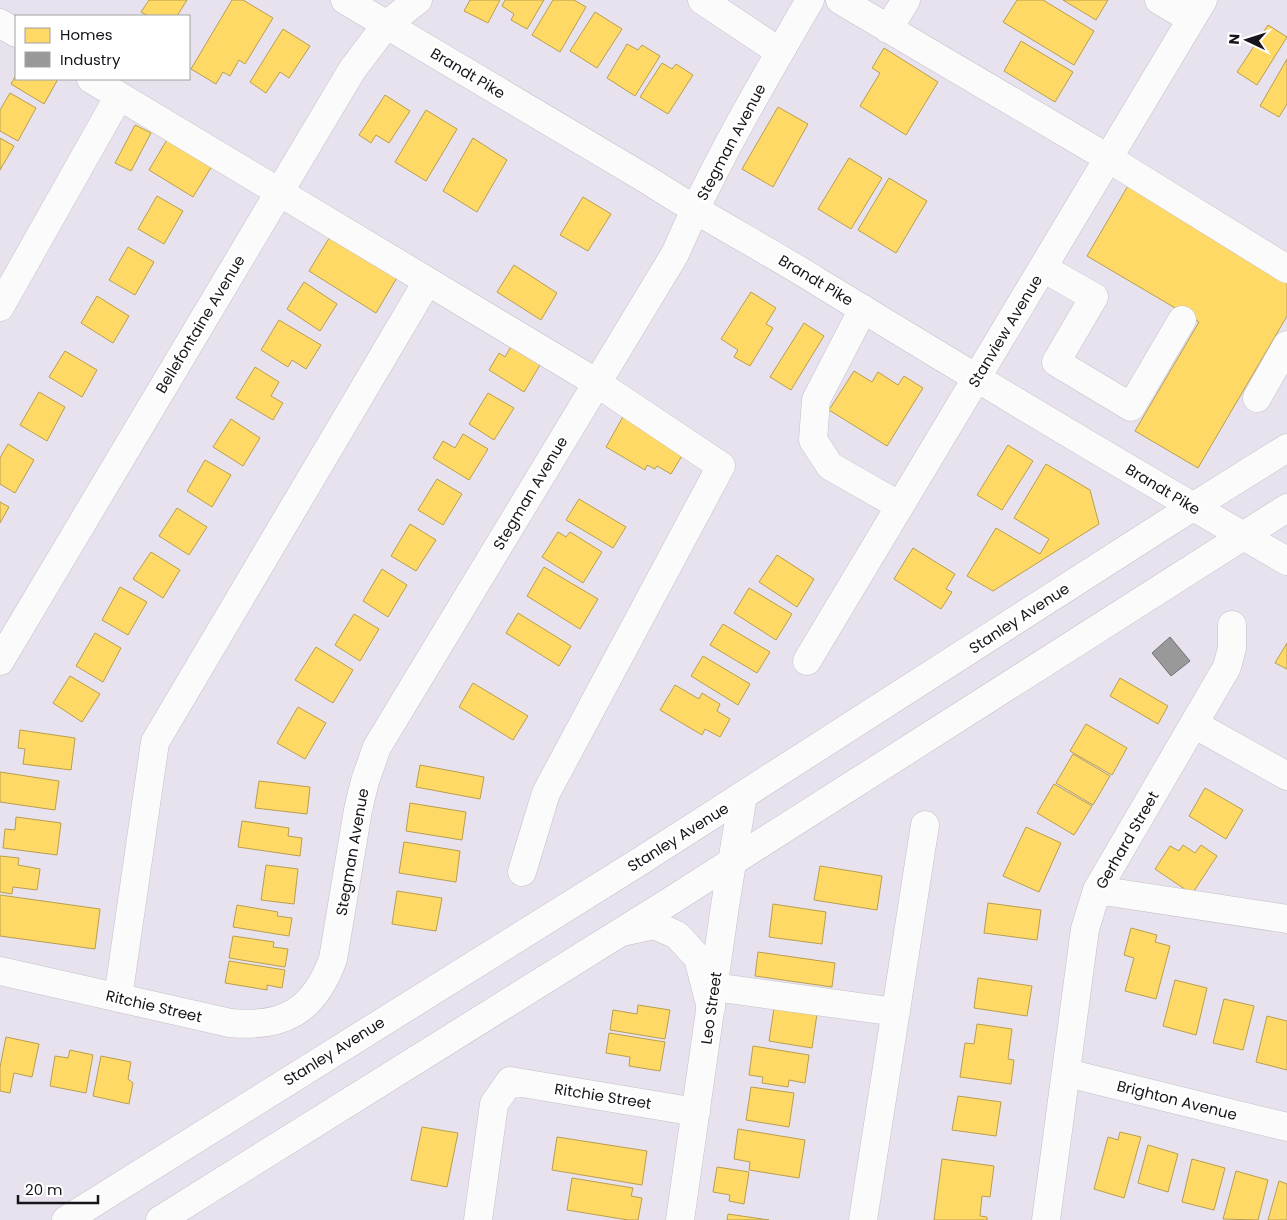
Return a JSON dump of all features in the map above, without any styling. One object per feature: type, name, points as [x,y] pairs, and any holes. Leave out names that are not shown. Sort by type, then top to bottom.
[{"type":"street","name":"Brandt Pike","points":[[345,0],[651,182],[694,210],[775,255],[977,378],[1287,561]]},
{"type":"street","name":"Bellefontaine Avenue","points":[[0,661],[352,70],[386,25],[418,0]]},
{"type":"street","points":[[702,0],[780,52]]},
{"type":"street","name":"Stegman Avenue","points":[[306,1004],[314,997],[326,979],[333,959],[358,810],[365,781],[377,747],[675,254],[694,210],[810,0]]},
{"type":"street","points":[[840,0],[1108,158],[1287,269]]},
{"type":"street","points":[[888,29],[906,0]]},
{"type":"street","points":[[1159,0],[1197,10]]},
{"type":"street","name":"Stanview Avenue","points":[[807,661],[1197,10]]},
{"type":"street","points":[[0,23],[15,32]]},
{"type":"street","points":[[93,80],[597,383],[721,466],[546,793],[522,872]]},
{"type":"street","points":[[0,307],[119,96]]},
{"type":"street","points":[[1043,268],[1094,297],[1056,362],[1131,408],[1182,320]]},
{"type":"street","points":[[118,998],[155,742],[427,282]]},
{"type":"street","points":[[863,309],[816,400],[814,440],[830,466],[900,506]]},
{"type":"street","points":[[1257,398],[1287,345]]},
{"type":"street","name":"Stanley Avenue","points":[[66,1220],[743,795],[1287,448]]},
{"type":"street","points":[[160,1220],[733,861],[1287,508]]},
{"type":"street","name":"Gerhard Street","points":[[1046,1220],[1085,929],[1097,890],[1227,667],[1232,648],[1232,625]]},
{"type":"street","points":[[1194,724],[1287,776]]},
{"type":"street","name":"Leo Street","points":[[680,1220],[725,906],[743,795]]},
{"type":"street","points":[[864,1220],[924,825]]},
{"type":"street","points":[[1097,890],[1287,920]]},
{"type":"street","points":[[622,931],[654,926],[677,935],[698,958],[713,998],[896,1012]]},
{"type":"street","name":"Ritchie Street","points":[[0,971],[230,1023],[266,1024],[286,1018],[306,1004]]},
{"type":"street","name":"Brighton Avenue","points":[[1067,1073],[1287,1127]]},
{"type":"street","name":"Ritchie Street","points":[[478,1220],[494,1104],[510,1081],[696,1112]]},
{"type":"building: Homes","points":[[149,0],[187,0],[178,15],[146,15],[141,12]]},
{"type":"building: Homes","points":[[232,0],[243,0],[273,18],[245,64],[239,60],[230,76],[223,72],[216,84],[191,69]]},
{"type":"building: Homes","points":[[470,0],[500,0],[488,23],[464,11]]},
{"type":"building: Homes","points":[[505,0],[544,0],[527,29],[511,20],[514,14],[502,6]]},
{"type":"building: Homes","points":[[553,0],[574,0],[586,7],[560,52],[532,35]]},
{"type":"building: Homes","points":[[1017,0],[1043,0],[1094,31],[1074,65],[1003,22]]},
{"type":"building: Homes","points":[[1063,0],[1108,0],[1096,20]]},
{"type":"building: Homes","points":[[595,12],[622,29],[597,68],[570,51]]},
{"type":"building: Homes","points":[[1268,25],[1287,37],[1257,85],[1237,72]]},
{"type":"building: Homes","points":[[283,29],[310,46],[289,78],[280,72],[266,93],[250,82]]},
{"type":"building: Homes","points":[[1021,41],[1073,72],[1055,102],[1004,71]]},
{"type":"building: Homes","points":[[627,44],[638,50],[642,45],[660,56],[635,96],[607,78]]},
{"type":"building: Homes","points":[[884,48],[938,82],[906,135],[860,106],[880,73],[872,68]]},
{"type":"building: Homes","points":[[1287,59],[1287,104],[1279,117],[1260,106]]},
{"type":"building: Homes","points":[[662,63],[672,69],[676,64],[693,75],[668,114],[640,97]]},
{"type":"building: Homes","points":[[15,77],[15,80],[57,80],[44,104],[11,84]]},
{"type":"building: Homes","points":[[10,93],[36,108],[18,141],[0,131],[0,110]]},
{"type":"building: Homes","points":[[385,95],[410,111],[389,143],[376,135],[371,143],[359,135]]},
{"type":"building: Homes","points":[[778,107],[808,124],[773,187],[742,169]]},
{"type":"building: Homes","points":[[426,110],[457,129],[426,181],[395,162]]},
{"type":"building: Homes","points":[[135,125],[151,133],[131,171],[115,163]]},
{"type":"building: Homes","points":[[0,138],[14,146],[0,170]]},
{"type":"building: Homes","points":[[168,138],[212,166],[193,197],[149,170]]},
{"type":"building: Homes","points":[[473,138],[507,160],[477,212],[443,191]]},
{"type":"building: Homes","points":[[849,158],[882,178],[851,229],[818,209]]},
{"type":"building: Homes","points":[[889,178],[927,201],[896,253],[858,230]]},
{"type":"building: Homes","points":[[1129,184],[1287,278],[1287,316],[1198,468],[1135,431],[1199,322],[1087,256]]},
{"type":"building: Homes","points":[[157,196],[183,211],[164,244],[138,229]]},
{"type":"building: Homes","points":[[583,197],[611,214],[588,251],[560,235]]},
{"type":"building: Homes","points":[[331,235],[398,276],[376,313],[309,271]]},
{"type":"building: Homes","points":[[128,247],[154,262],[135,295],[109,280]]},
{"type":"building: Homes","points":[[514,265],[557,293],[541,320],[497,292]]},
{"type":"building: Homes","points":[[304,282],[337,304],[320,331],[287,309]]},
{"type":"building: Homes","points":[[751,292],[776,308],[766,324],[773,328],[750,366],[734,357],[738,350],[721,339]]},
{"type":"building: Homes","points":[[97,296],[129,316],[113,343],[81,323]]},
{"type":"building: Homes","points":[[279,320],[321,345],[306,369],[292,360],[288,367],[261,350]]},
{"type":"building: Homes","points":[[804,323],[824,336],[791,390],[770,377]]},
{"type":"building: Homes","points":[[513,343],[543,360],[524,392],[489,370],[499,353],[505,357]]},
{"type":"building: Homes","points":[[65,351],[97,370],[82,397],[49,377]]},
{"type":"building: Homes","points":[[255,367],[279,382],[271,396],[283,403],[273,420],[236,398]]},
{"type":"building: Homes","points":[[854,371],[872,382],[878,372],[898,385],[904,376],[923,388],[887,446],[829,410]]},
{"type":"building: Homes","points":[[39,392],[65,407],[47,441],[20,425]]},
{"type":"building: Homes","points":[[488,393],[514,408],[494,440],[469,424]]},
{"type":"building: Homes","points":[[625,413],[683,454],[671,474],[657,466],[655,469],[647,465],[645,470],[606,447]]},
{"type":"building: Homes","points":[[231,419],[260,438],[243,466],[213,447]]},
{"type":"building: Homes","points":[[463,434],[488,449],[469,480],[433,458],[443,441],[455,448]]},
{"type":"building: Homes","points":[[8,444],[34,460],[15,493],[0,484],[0,458]]},
{"type":"building: Homes","points":[[1008,445],[1033,461],[1002,510],[977,495]]},
{"type":"building: Homes","points":[[205,460],[231,475],[212,507],[187,491]]},
{"type":"building: Homes","points":[[1046,464],[1090,490],[1099,524],[993,591],[967,576],[996,528],[1040,554],[1049,539],[1014,518]]},
{"type":"building: Homes","points":[[437,479],[462,494],[443,525],[418,510]]},
{"type":"building: Homes","points":[[579,499],[626,527],[613,548],[566,520]]},
{"type":"building: Homes","points":[[0,502],[9,507],[0,523]]},
{"type":"building: Homes","points":[[177,508],[207,527],[189,555],[159,536]]},
{"type":"building: Homes","points":[[410,524],[436,540],[416,571],[391,556]]},
{"type":"building: Homes","points":[[558,532],[566,537],[570,532],[602,552],[583,583],[542,557]]},
{"type":"building: Homes","points":[[913,548],[955,574],[946,589],[952,592],[941,609],[894,579]]},
{"type":"building: Homes","points":[[151,552],[180,570],[163,598],[133,579]]},
{"type":"building: Homes","points":[[777,555],[814,579],[797,607],[759,582]]},
{"type":"building: Homes","points":[[544,567],[598,599],[580,629],[527,596]]},
{"type":"building: Homes","points":[[382,569],[407,585],[388,617],[363,601]]},
{"type":"building: Homes","points":[[120,587],[147,602],[128,635],[102,620]]},
{"type":"building: Homes","points":[[749,588],[792,614],[776,640],[734,613]]},
{"type":"building: Homes","points":[[518,613],[571,646],[559,666],[506,633]]},
{"type":"building: Homes","points":[[354,614],[379,629],[360,661],[335,645]]},
{"type":"building: Homes","points":[[723,624],[770,652],[757,673],[710,645]]},
{"type":"building: Homes","points":[[95,633],[121,648],[103,682],[76,666]]},
{"type":"building: Homes","points":[[1287,643],[1287,669],[1275,663]]},
{"type":"building: Homes","points":[[316,647],[353,670],[333,703],[295,680]]},
{"type":"building: Homes","points":[[703,656],[750,684],[738,705],[691,676]]},
{"type":"building: Homes","points":[[70,676],[100,694],[82,722],[53,703]]},
{"type":"building: Homes","points":[[1120,678],[1168,706],[1158,724],[1110,696]]},
{"type":"building: Homes","points":[[473,683],[528,716],[513,740],[459,707]]},
{"type":"building: Homes","points":[[675,685],[699,699],[702,693],[720,704],[717,711],[730,719],[720,737],[705,729],[702,735],[660,710]]},
{"type":"building: Homes","points":[[298,707],[326,723],[305,759],[277,743]]},
{"type":"building: Homes","points":[[1086,724],[1127,748],[1112,775],[1070,751]]},
{"type":"building: Homes","points":[[20,730],[75,738],[71,770],[23,764],[25,749],[18,748]]},
{"type":"building: Homes","points":[[1073,754],[1110,776],[1093,805],[1056,783]]},
{"type":"building: Homes","points":[[420,765],[484,777],[480,799],[416,787]]},
{"type":"building: Homes","points":[[0,772],[59,781],[55,810],[0,802]]},
{"type":"building: Homes","points":[[259,781],[310,787],[307,814],[255,808]]},
{"type":"building: Homes","points":[[1054,784],[1092,806],[1074,835],[1037,813]]},
{"type":"building: Homes","points":[[1205,788],[1243,810],[1226,839],[1189,816]]},
{"type":"building: Homes","points":[[410,803],[466,812],[462,840],[406,831]]},
{"type":"building: Homes","points":[[16,817],[61,823],[57,855],[3,848],[5,829],[15,830]]},
{"type":"building: Homes","points":[[242,821],[289,828],[288,836],[302,838],[300,856],[238,847]]},
{"type":"building: Homes","points":[[1026,827],[1061,843],[1039,892],[1003,876]]},
{"type":"building: Homes","points":[[404,842],[460,851],[456,882],[399,873]]},
{"type":"building: Homes","points":[[1183,845],[1195,853],[1201,845],[1217,856],[1192,894],[1155,869],[1170,846],[1179,851]]},
{"type":"building: Homes","points":[[0,856],[19,858],[18,865],[40,869],[37,890],[13,887],[12,894],[0,892]]},
{"type":"building: Homes","points":[[266,865],[298,869],[294,904],[261,900]]},
{"type":"building: Homes","points":[[820,866],[882,876],[877,910],[814,900]]},
{"type":"building: Homes","points":[[397,891],[442,898],[436,931],[392,924]]},
{"type":"building: Homes","points":[[0,895],[100,909],[95,949],[0,936]]},
{"type":"building: Homes","points":[[988,903],[1041,910],[1037,940],[984,933]]},
{"type":"building: Homes","points":[[773,904],[826,912],[822,944],[769,937]]},
{"type":"building: Homes","points":[[237,905],[278,912],[277,916],[292,918],[289,936],[233,927]]},
{"type":"building: Homes","points":[[1131,928],[1157,935],[1155,942],[1170,946],[1156,999],[1125,991],[1134,958],[1124,955]]},
{"type":"building: Homes","points":[[233,936],[274,942],[273,947],[288,949],[285,967],[229,958]]},
{"type":"building: Homes","points":[[758,952],[835,963],[832,987],[755,976]]},
{"type":"building: Homes","points":[[229,961],[285,970],[282,988],[267,985],[267,990],[225,983]]},
{"type":"building: Homes","points":[[978,978],[1032,986],[1027,1016],[974,1008]]},
{"type":"building: Homes","points":[[1175,980],[1207,988],[1196,1035],[1163,1026]]},
{"type":"building: Homes","points":[[1224,999],[1254,1006],[1243,1050],[1213,1043]]},
{"type":"building: Homes","points":[[638,1005],[670,1010],[665,1039],[610,1030],[613,1010],[637,1014]]},
{"type":"building: Homes","points":[[774,1008],[817,1014],[812,1048],[769,1041]]},
{"type":"building: Homes","points":[[1267,1016],[1287,1021],[1287,1070],[1256,1062]]},
{"type":"building: Homes","points":[[977,1024],[1012,1029],[1008,1059],[1014,1060],[1011,1084],[960,1077],[965,1043],[974,1044]]},
{"type":"building: Homes","points":[[609,1033],[665,1042],[660,1071],[629,1066],[630,1057],[606,1053]]},
{"type":"building: Homes","points":[[6,1037],[39,1044],[32,1077],[14,1073],[10,1093],[0,1091],[0,1067]]},
{"type":"building: Homes","points":[[753,1046],[809,1055],[805,1083],[789,1080],[788,1087],[762,1083],[763,1077],[749,1075]]},
{"type":"building: Homes","points":[[70,1050],[93,1055],[86,1093],[50,1086],[55,1056],[68,1058]]},
{"type":"building: Homes","points":[[101,1056],[131,1062],[128,1079],[133,1083],[129,1104],[93,1096]]},
{"type":"building: Homes","points":[[751,1087],[794,1093],[789,1127],[746,1120]]},
{"type":"building: Homes","points":[[958,1096],[1001,1102],[996,1136],[952,1130]]},
{"type":"building: Homes","points":[[422,1127],[458,1133],[447,1187],[411,1180]]},
{"type":"building: Homes","points":[[738,1129],[805,1140],[799,1178],[749,1170],[750,1162],[734,1159]]},
{"type":"building: Homes","points":[[1120,1132],[1141,1137],[1124,1198],[1094,1189],[1108,1137],[1118,1140]]},
{"type":"building: Homes","points":[[557,1137],[647,1151],[642,1185],[552,1170]]},
{"type":"building: Homes","points":[[1148,1145],[1178,1154],[1168,1192],[1138,1183]]},
{"type":"building: Homes","points":[[942,1159],[994,1166],[990,1197],[982,1196],[980,1216],[987,1217],[987,1220],[934,1220]]},
{"type":"building: Homes","points":[[1192,1159],[1225,1168],[1214,1210],[1182,1202]]},
{"type":"building: Homes","points":[[717,1167],[749,1172],[744,1204],[729,1201],[730,1195],[713,1192]]},
{"type":"building: Homes","points":[[1236,1171],[1268,1180],[1258,1220],[1223,1219]]},
{"type":"building: Homes","points":[[572,1178],[633,1188],[631,1196],[642,1198],[638,1220],[567,1210]]},
{"type":"building: Homes","points":[[1279,1181],[1287,1184],[1287,1220],[1268,1220]]},
{"type":"building: Homes","points":[[728,1214],[769,1220],[727,1220]]},
{"type":"building: Industry","points":[[1170,637],[1190,661],[1171,676],[1152,653]]}]
